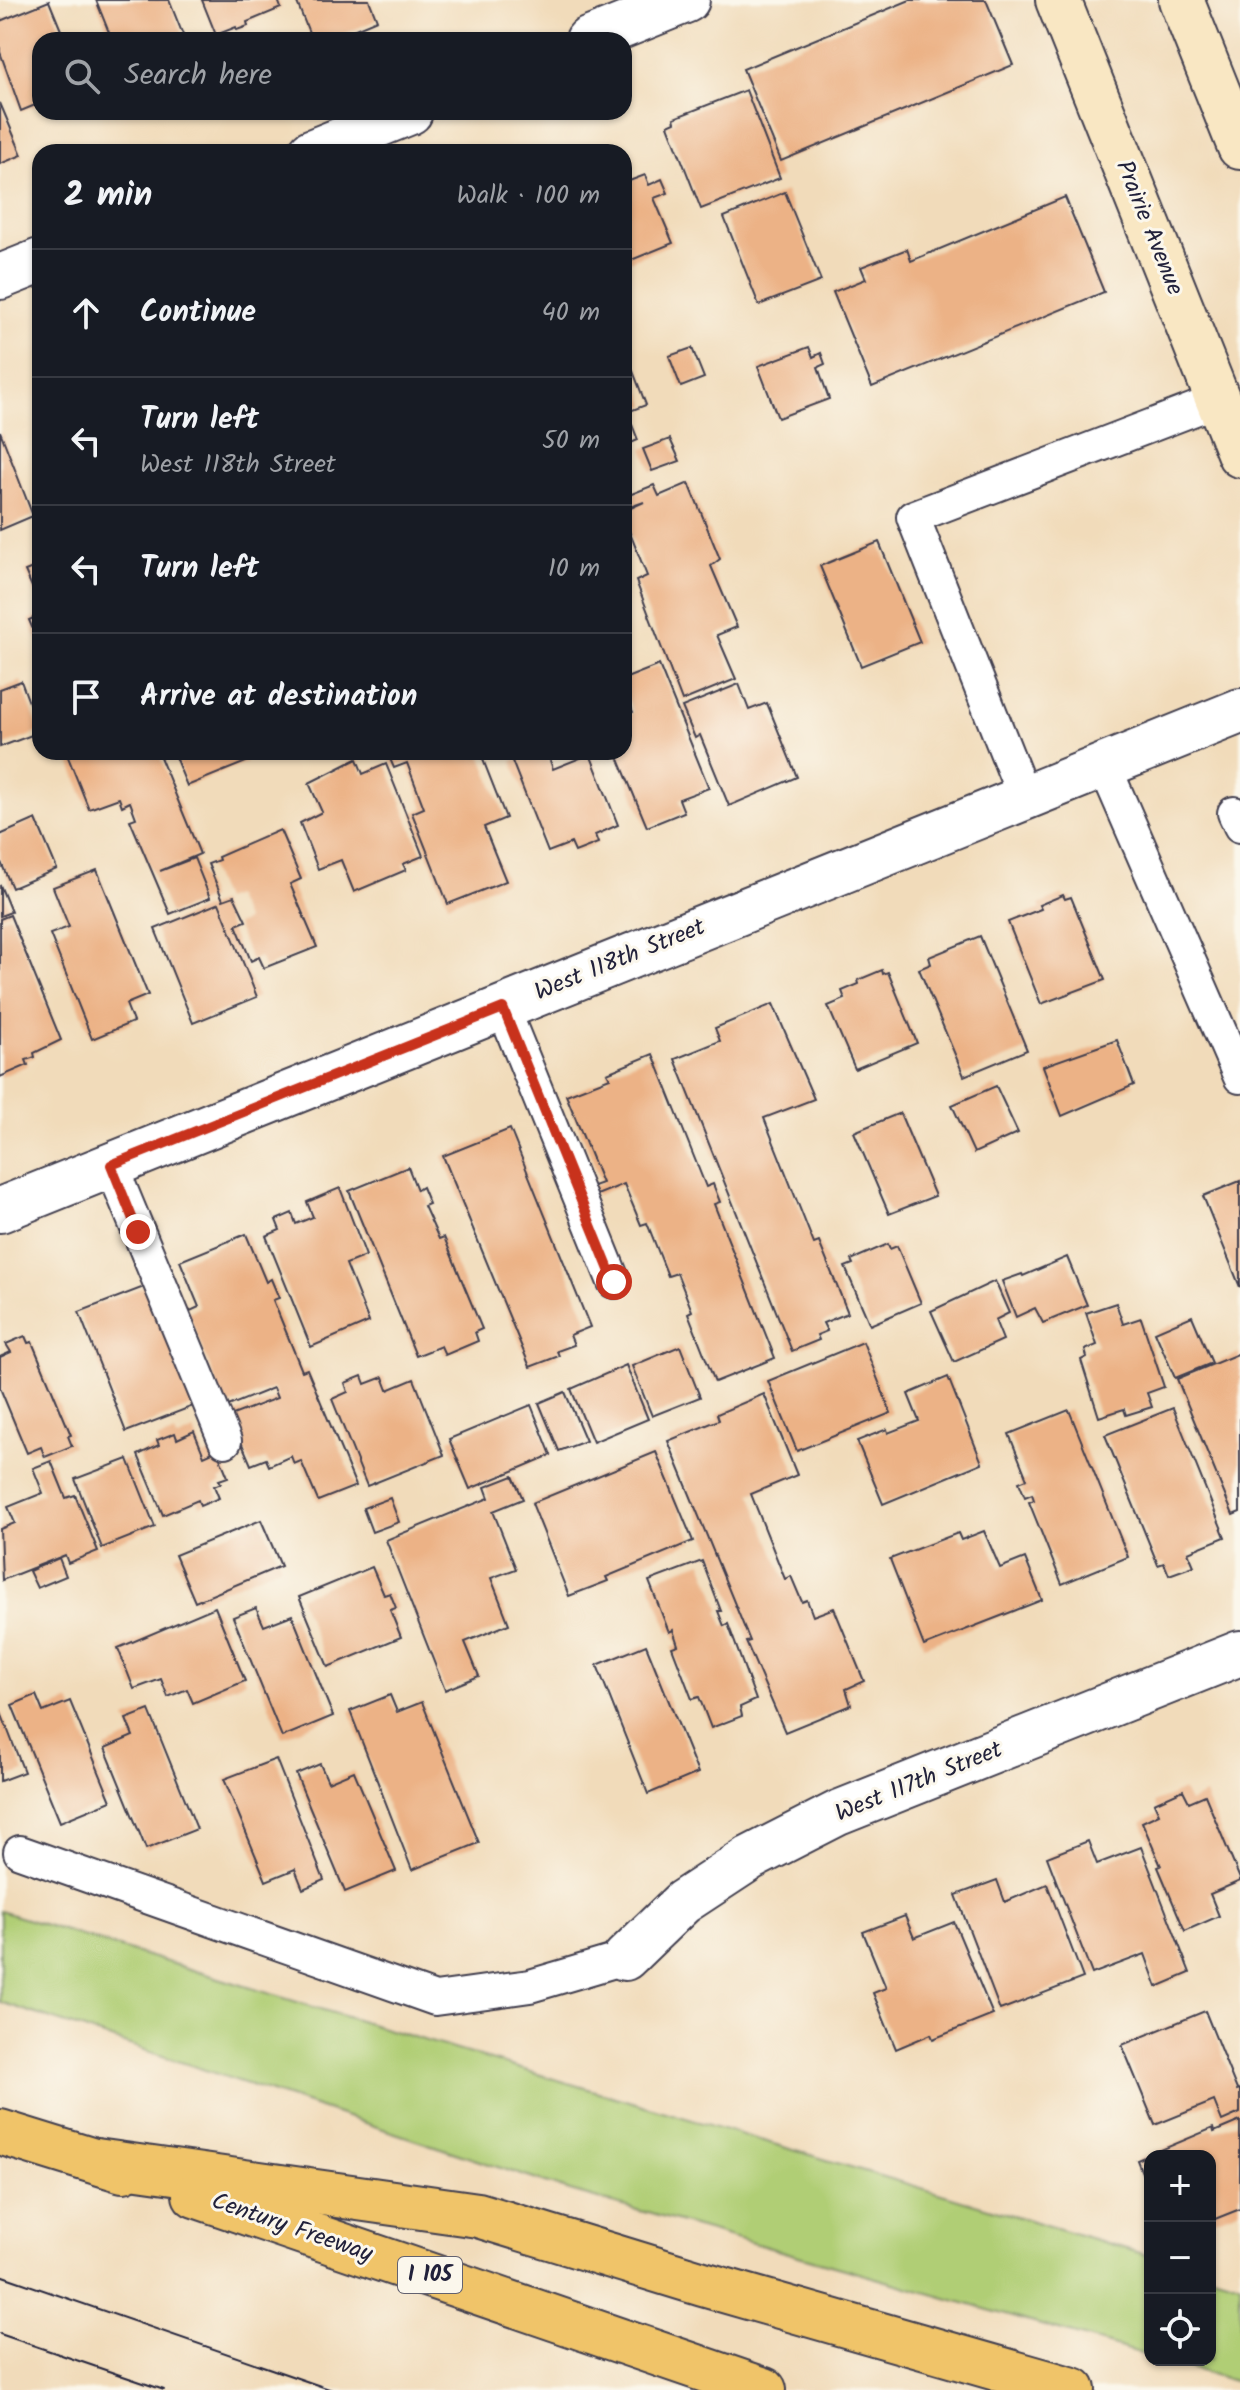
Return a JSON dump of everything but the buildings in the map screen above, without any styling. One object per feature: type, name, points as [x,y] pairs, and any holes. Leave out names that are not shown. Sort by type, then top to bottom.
[{"type":"highway","name":"Century Freeway","points":[[0,2132],[96,2161],[764,2390]]},
{"type":"highway","points":[[96,2161],[478,2215],[703,2284],[1073,2390]]},
{"type":"main road","name":"Prairie Avenue","points":[[1058,0],[1240,455]]},
{"type":"main road","points":[[1181,0],[1240,147]]},
{"type":"street","points":[[608,32],[687,0]]},
{"type":"street","points":[[331,144],[390,120]]},
{"type":"street","points":[[0,277],[32,264]]},
{"type":"street","name":"West 118th Street","points":[[0,1210],[1240,711]]},
{"type":"street","name":"West 117th Street","points":[[625,1958],[683,1902],[750,1858],[826,1819],[1240,1653]]},
{"type":"lane","points":[[1024,797],[913,517],[1218,400]]},
{"type":"lane","points":[[1104,765],[1240,1077]]},
{"type":"lane","points":[[503,1008],[614,1282]]},
{"type":"lane","points":[[111,1165],[225,1441]]},
{"type":"lane","points":[[20,1852],[435,1999],[530,1986],[625,1958]]},
{"type":"green space","points":[[0,1911],[1144,2254],[1144,2354],[570,2191],[0,2002]]},
{"type":"green space","points":[[1216,2276],[1240,2283],[1240,2383],[1183,2366],[1216,2366]]},
{"type":"tram line","points":[[0,2275],[332,2390]]},
{"type":"tram line","points":[[0,2334],[164,2390]]},
{"type":"route","points":[[138,1232],[111,1165],[503,1008],[614,1282]]}]
